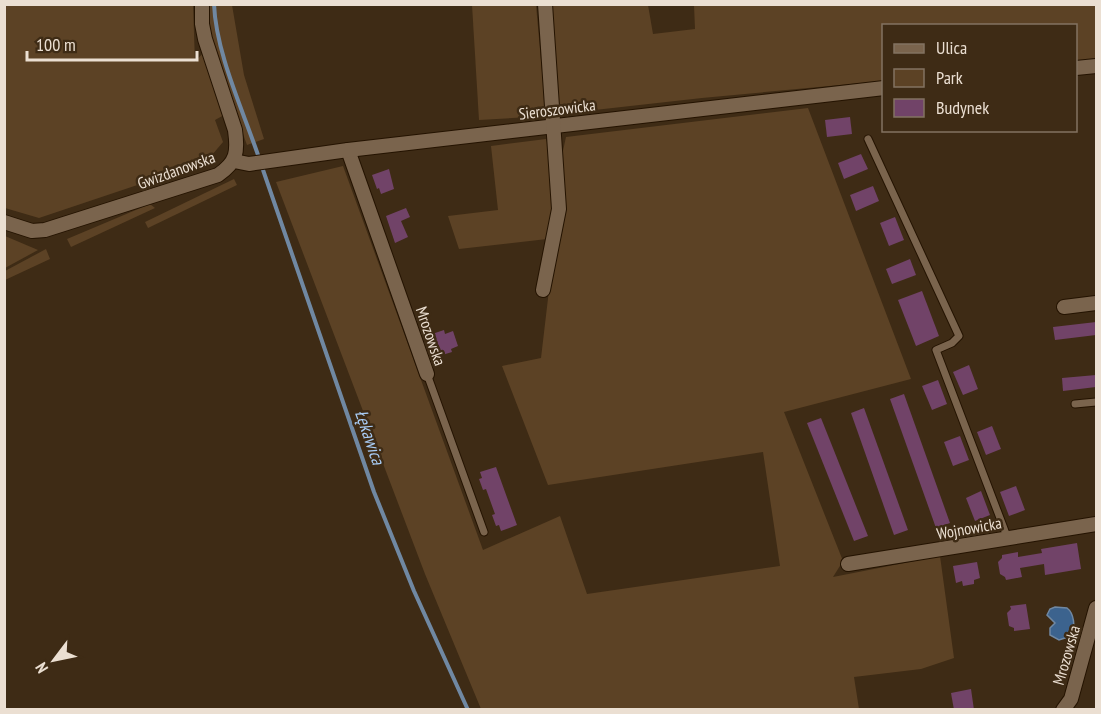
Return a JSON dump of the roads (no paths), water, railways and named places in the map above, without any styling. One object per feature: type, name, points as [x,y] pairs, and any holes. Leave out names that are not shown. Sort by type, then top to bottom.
[{"type":"street","name":"Gwizdanowska","points":[[4,222],[32,231],[45,230],[218,175],[234,161],[237,143],[235,130],[205,39],[202,4]]},
{"type":"street","points":[[543,290],[559,209],[545,4]]},
{"type":"street","points":[[1077,68],[1096,66]]},
{"type":"street","name":"Sieroszowicka","points":[[234,161],[249,164],[348,150],[882,88]]},
{"type":"street","name":"Mrozowska","points":[[348,150],[427,374]]},
{"type":"street","points":[[1064,307],[1096,303]]},
{"type":"street","name":"Wojnowicka","points":[[848,564],[1096,524]]},
{"type":"street","name":"Mrozowska","points":[[1063,710],[1071,699],[1096,608]]},
{"type":"lane","points":[[868,139],[959,336],[952,343],[936,350],[1008,539]]},
{"type":"lane","name":"Mrozowska","points":[[427,374],[484,532]]},
{"type":"lane","points":[[1075,404],[1096,402]]},
{"type":"water","points":[[1067,608],[1074,621],[1071,636],[1059,640],[1050,635],[1050,628],[1055,623],[1047,615],[1050,609]]},
{"type":"waterway","name":"Łękawica","points":[[214,4],[219,42],[258,155]]},
{"type":"waterway","name":"Łękawica","points":[[262,167],[374,492],[414,591],[468,710]]}]
